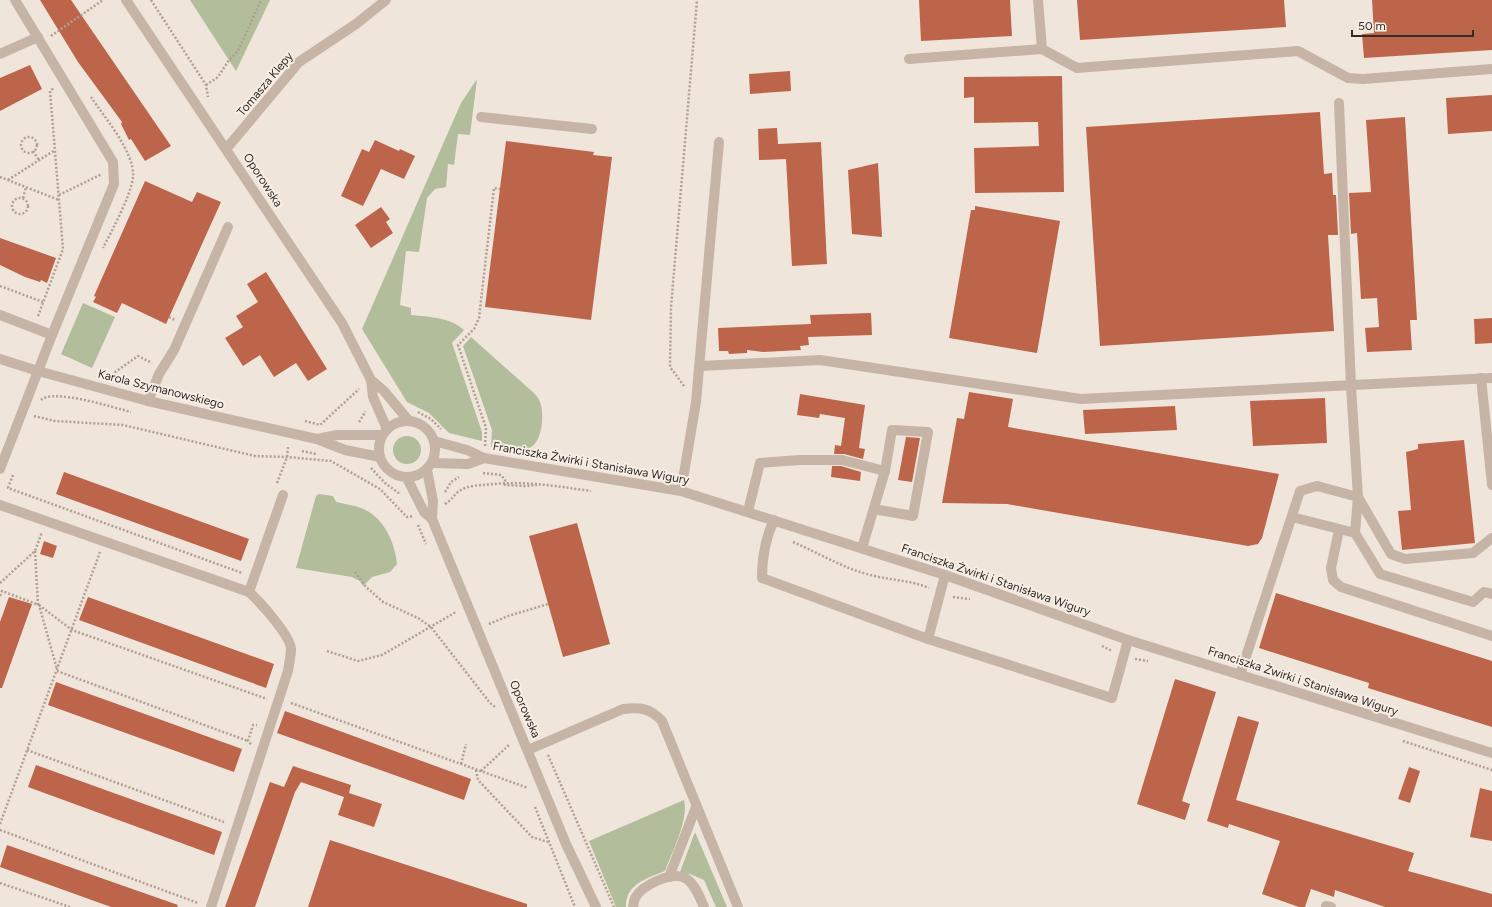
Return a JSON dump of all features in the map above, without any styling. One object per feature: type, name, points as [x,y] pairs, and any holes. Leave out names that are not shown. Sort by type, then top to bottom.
[{"type":"street","points":[[0,469],[52,335],[114,184],[113,162],[65,80],[15,0]]},
{"type":"street","name":"Oporowska","points":[[126,0],[227,148],[342,323],[371,380],[373,397],[384,432]]},
{"type":"street","name":"Tomasza Klepy","points":[[227,148],[299,62],[356,24],[386,0]]},
{"type":"street","points":[[1038,0],[1042,49]]},
{"type":"street","points":[[0,54],[38,37]]},
{"type":"street","points":[[909,59],[1042,49],[1077,68],[1298,51],[1348,78],[1363,79],[1492,69]]},
{"type":"street","points":[[1339,103],[1351,386],[1358,497],[1355,533],[1380,574],[1473,602],[1484,592],[1492,594]]},
{"type":"street","points":[[481,117],[592,129]]},
{"type":"street","points":[[681,491],[696,402],[720,142]]},
{"type":"street","points":[[148,401],[159,374],[174,350],[228,227]]},
{"type":"street","points":[[0,315],[52,335]]},
{"type":"street","name":"Karola Szymanowskiego","points":[[0,359],[38,372],[148,401],[317,439],[346,450],[380,457]]},
{"type":"street","points":[[700,366],[820,360],[1081,399],[1492,378]]},
{"type":"street","points":[[1481,378],[1492,485]]},
{"type":"street","name":"Oporowska","points":[[371,380],[384,391],[409,421]]},
{"type":"street","points":[[409,421],[425,427],[434,442],[435,453],[429,466],[416,476],[407,478],[392,474],[384,466],[378,448],[384,432],[397,422],[409,421]]},
{"type":"street","points":[[862,548],[885,471],[892,430],[928,432],[913,516],[874,509]]},
{"type":"street","name":"Karola Szymanowskiego","points":[[317,439],[337,435],[384,432]]},
{"type":"street","name":"Franciszka Żwirki i Stanisława Wigury","points":[[434,442],[467,450],[484,458],[681,491],[748,511],[945,575],[1128,640],[1492,753]]},
{"type":"street","name":"Franciszka Żwirki i Stanisława Wigury","points":[[429,466],[468,464],[484,458]]},
{"type":"street","points":[[748,511],[760,463],[800,460],[842,460],[885,471]]},
{"type":"street","name":"Oporowska","points":[[429,466],[433,501],[432,519],[566,844],[596,907]]},
{"type":"street","name":"Oporowska","points":[[407,478],[424,512],[432,519]]},
{"type":"street","points":[[1240,675],[1300,491],[1317,486],[1358,497],[1391,554],[1405,559],[1473,553],[1492,538]]},
{"type":"street","points":[[249,592],[283,495]]},
{"type":"street","points":[[0,506],[249,592],[259,601],[276,622],[291,648],[288,671],[211,907]]},
{"type":"street","points":[[1292,517],[1355,533]]},
{"type":"street","points":[[774,520],[768,533],[762,558],[762,578],[928,639],[1112,698],[1128,640]]},
{"type":"street","points":[[1339,530],[1331,568],[1333,580],[1341,587],[1492,636]]},
{"type":"street","points":[[928,639],[945,575]]},
{"type":"street","points":[[528,750],[623,709],[645,708],[654,712],[662,721],[738,907]]},
{"type":"street","points":[[669,877],[696,807]]},
{"type":"street","points":[[633,907],[635,898],[643,888],[656,881],[669,877],[686,878],[692,885],[704,907]]},
{"type":"path","points":[[51,37],[103,0]]},
{"type":"path","points":[[206,85],[218,77],[229,60],[238,51],[261,0]]},
{"type":"path","points":[[696,402],[670,367],[671,307],[697,0]]},
{"type":"path","points":[[47,31],[55,43]]},
{"type":"path","points":[[34,328],[63,249],[50,91],[65,80]]},
{"type":"path","points":[[87,92],[128,152],[133,173],[131,188],[102,252]]},
{"type":"path","points":[[28,137],[35,140],[36,148],[33,151],[25,152],[22,150],[22,141],[24,138],[28,137]]},
{"type":"path","points":[[8,180],[55,150]]},
{"type":"path","points":[[33,151],[39,160]]},
{"type":"path","points":[[59,195],[102,174],[133,173]]},
{"type":"path","points":[[0,177],[59,200]]},
{"type":"path","points":[[23,198],[18,198],[12,202],[11,207],[16,213],[24,212],[27,209],[26,201],[23,198],[26,187]]},
{"type":"path","points":[[483,474],[486,428],[458,345],[474,329],[480,318],[494,188],[500,189]]},
{"type":"path","points":[[0,286],[43,302]]},
{"type":"path","points":[[169,317],[178,321]]},
{"type":"path","points":[[115,379],[107,377],[138,356],[153,363],[156,357]]},
{"type":"path","points":[[298,420],[320,425],[359,389]]},
{"type":"path","points":[[30,422],[36,406],[44,398],[60,395],[136,413]]},
{"type":"path","points":[[25,403],[36,406]]},
{"type":"path","points":[[416,411],[431,419],[444,432]]},
{"type":"path","points":[[32,415],[54,421],[123,425],[255,456],[331,461],[380,489],[407,517],[424,512]]},
{"type":"path","points":[[479,444],[485,445]]},
{"type":"path","points":[[280,446],[322,455]]},
{"type":"path","points":[[276,486],[287,457],[288,447]]},
{"type":"path","points":[[366,465],[385,483],[402,495]]},
{"type":"path","points":[[13,474],[8,488],[244,574]]},
{"type":"path","points":[[477,474],[501,475],[505,485],[525,486],[541,484],[594,491]]},
{"type":"path","points":[[411,510],[418,524],[445,515],[442,505],[445,489],[452,482],[465,475]]},
{"type":"path","points":[[442,505],[450,501],[460,490],[505,482]]},
{"type":"path","points":[[45,522],[35,550],[38,605],[57,670]]},
{"type":"path","points":[[768,533],[794,542],[841,566],[876,576],[910,581],[940,593],[976,601]]},
{"type":"path","points":[[0,824],[103,542]]},
{"type":"path","points":[[35,550],[0,583],[4,592],[38,605],[72,630],[270,700],[267,706]]},
{"type":"path","points":[[230,586],[235,571]]},
{"type":"path","points":[[355,572],[366,587],[383,602],[418,618],[431,627],[490,703],[497,708]]},
{"type":"path","points":[[0,596],[2,591],[4,592]]},
{"type":"path","points":[[489,624],[508,616],[548,604]]},
{"type":"path","points":[[327,651],[358,661],[382,655],[457,611]]},
{"type":"path","points":[[486,617],[492,631]]},
{"type":"path","points":[[1097,642],[1109,650],[1123,656],[1154,662]]},
{"type":"path","points":[[57,670],[248,741],[252,746]]},
{"type":"path","points":[[287,702],[528,788]]},
{"type":"path","points":[[248,741],[253,724],[261,724]]},
{"type":"path","points":[[1396,738],[1492,770]]},
{"type":"path","points":[[461,764],[466,744]]},
{"type":"path","points":[[481,771],[511,744]]},
{"type":"path","points":[[542,745],[555,768],[614,907]]},
{"type":"path","points":[[27,750],[228,824]]},
{"type":"path","points":[[476,770],[478,780],[532,837],[549,842]]},
{"type":"path","points":[[224,822],[226,817]]},
{"type":"path","points":[[0,830],[198,903],[200,907]]},
{"type":"path","points":[[0,883],[70,907]]},
{"type":"path","points":[[198,903],[202,896]]},
{"type":"green space","points":[[190,0],[270,0],[236,71]]},
{"type":"green space","points":[[477,79],[470,135],[458,134],[454,165],[448,164],[446,187],[435,189],[427,198],[419,252],[406,251],[400,305],[411,308],[411,315],[446,320],[464,330],[452,343],[482,432],[482,441],[449,433],[429,413],[407,402],[362,329],[461,103]]},
{"type":"green space","points":[[83,303],[115,317],[92,368],[61,354]]},
{"type":"green space","points":[[471,337],[535,394],[539,400],[542,415],[541,430],[536,443],[531,447],[517,450],[491,447],[492,430],[463,346]]},
{"type":"green space","points":[[407,436],[417,440],[421,450],[417,460],[407,464],[397,460],[393,450],[397,440]]},
{"type":"green space","points":[[319,494],[333,496],[336,502],[361,508],[376,517],[382,523],[391,539],[396,556],[397,564],[390,572],[372,577],[363,586],[360,581],[352,577],[296,568],[316,496]]},
{"type":"green space","points":[[684,800],[685,808],[682,826],[665,871],[645,879],[633,887],[629,893],[626,907],[616,907],[589,841]]},
{"type":"green space","points":[[695,832],[727,907],[716,907],[704,880],[690,874],[682,875],[680,872]]},
{"type":"building","points":[[40,0],[71,0],[171,146],[145,161],[131,139],[129,140],[121,124],[122,122],[78,62]]},
{"type":"building","points":[[919,0],[1010,0],[1012,36],[921,41]]},
{"type":"building","points":[[1077,0],[1284,0],[1286,27],[1080,40]]},
{"type":"building","points":[[1372,0],[1492,0],[1492,50],[1364,58],[1362,34],[1374,33]]},
{"type":"building","points":[[30,65],[42,89],[0,111],[0,78]]},
{"type":"building","points":[[790,71],[791,91],[750,94],[749,74]]},
{"type":"building","points":[[1062,76],[1064,192],[975,193],[974,148],[1039,146],[1038,122],[974,123],[974,97],[964,98],[964,77]]},
{"type":"building","points":[[1492,95],[1492,131],[1448,134],[1446,98]]},
{"type":"building","points":[[1320,112],[1324,174],[1332,173],[1333,195],[1336,195],[1338,235],[1328,235],[1334,331],[1100,346],[1086,127]]},
{"type":"building","points":[[1405,117],[1417,320],[1410,320],[1412,350],[1367,352],[1365,328],[1379,327],[1377,298],[1361,299],[1357,233],[1351,234],[1349,193],[1371,192],[1366,120]]},
{"type":"building","points":[[777,128],[778,144],[821,142],[827,264],[792,266],[786,159],[759,160],[758,129]]},
{"type":"building","points":[[375,140],[399,151],[400,149],[415,156],[404,179],[381,169],[363,206],[341,196],[362,149],[369,152]]},
{"type":"building","points":[[506,141],[594,152],[593,155],[612,157],[591,320],[485,307]]},
{"type":"building","points":[[878,163],[882,237],[852,234],[848,170]]},
{"type":"building","points":[[145,181],[192,202],[197,192],[221,202],[166,324],[122,303],[117,313],[93,302],[96,297],[94,296]]},
{"type":"building","points":[[975,206],[1060,221],[1037,353],[949,338],[971,210],[975,210]]},
{"type":"building","points":[[381,207],[390,219],[386,222],[393,233],[371,248],[355,225]]},
{"type":"building","points":[[0,238],[56,258],[47,283],[41,280],[40,282],[25,277],[0,265]]},
{"type":"building","points":[[266,272],[327,369],[308,381],[296,363],[274,377],[260,355],[243,366],[225,338],[243,327],[236,316],[258,302],[247,284]]},
{"type":"building","points":[[871,313],[872,335],[808,337],[809,345],[800,346],[801,350],[763,352],[747,350],[747,353],[729,354],[728,351],[719,351],[718,328],[811,324],[810,315]]},
{"type":"building","points":[[1492,318],[1492,343],[1475,344],[1474,319]]},
{"type":"building","points":[[969,392],[1013,399],[1008,427],[1279,474],[1262,538],[1258,544],[1248,546],[1007,504],[942,503],[957,418],[964,419]]},
{"type":"building","points":[[800,394],[865,405],[859,448],[865,449],[863,459],[844,454],[834,454],[835,445],[841,446],[845,418],[820,414],[819,418],[797,415]]},
{"type":"building","points":[[1325,398],[1327,443],[1253,446],[1250,401]]},
{"type":"building","points":[[1175,406],[1177,430],[1085,434],[1083,410]]},
{"type":"building","points":[[906,437],[920,438],[912,482],[898,480]]},
{"type":"building","points":[[1464,440],[1475,543],[1402,550],[1398,511],[1411,510],[1406,452],[1418,449],[1418,444]]},
{"type":"building","points":[[832,466],[841,466],[861,472],[860,481],[831,477]]},
{"type":"building","points":[[64,472],[249,539],[241,561],[56,494]]},
{"type":"building","points":[[577,523],[610,644],[563,657],[529,536]]},
{"type":"building","points":[[44,541],[57,546],[53,558],[40,554]]},
{"type":"building","points":[[1276,593],[1492,661],[1492,727],[1368,688],[1369,683],[1259,648]]},
{"type":"building","points":[[9,597],[32,604],[2,688],[0,688],[0,622]]},
{"type":"building","points":[[88,597],[274,664],[266,688],[79,620]]},
{"type":"building","points":[[1175,679],[1216,692],[1182,801],[1190,804],[1185,820],[1137,804]]},
{"type":"building","points":[[56,682],[242,749],[234,772],[48,705]]},
{"type":"building","points":[[285,711],[471,779],[464,800],[277,733]]},
{"type":"building","points":[[1238,716],[1259,722],[1236,800],[1414,853],[1408,871],[1492,894],[1492,907],[1385,907],[1335,890],[1334,897],[1311,889],[1305,907],[1299,907],[1262,894],[1280,841],[1229,824],[1228,828],[1207,821]]},
{"type":"building","points":[[36,765],[222,832],[214,855],[28,787]]},
{"type":"building","points":[[293,766],[351,785],[349,793],[382,804],[374,827],[338,815],[344,797],[301,782],[295,792],[255,907],[225,907],[270,782],[284,787]]},
{"type":"building","points":[[1409,767],[1420,771],[1410,803],[1398,799]]},
{"type":"building","points":[[1480,788],[1492,791],[1492,841],[1470,837]]},
{"type":"building","points":[[330,840],[527,904],[527,907],[308,907]]},
{"type":"building","points":[[7,845],[178,905],[177,907],[111,907],[0,867]]}]
